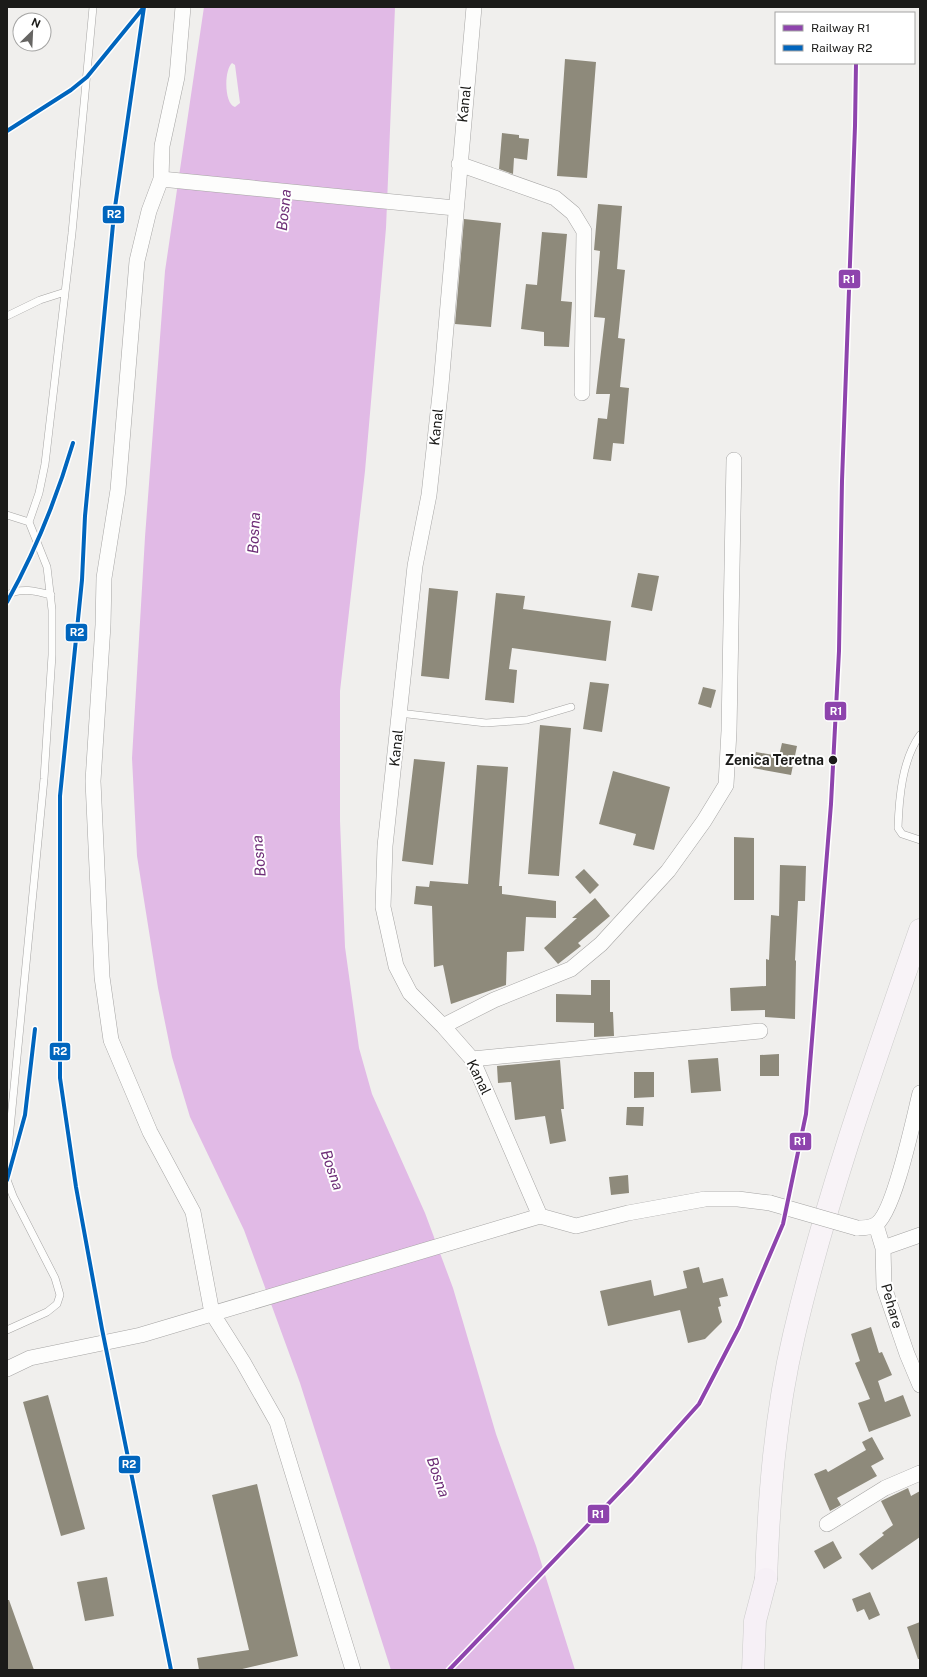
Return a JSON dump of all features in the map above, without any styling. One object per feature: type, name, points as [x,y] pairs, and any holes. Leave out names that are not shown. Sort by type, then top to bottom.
[{"type":"highway","points":[[753,1670],[755,1621],[766,1579]]},
{"type":"highway","points":[[766,1579],[767,1670]]},
{"type":"main road","points":[[766,1579],[772,1479],[784,1388],[794,1336],[822,1227],[920,930]]},
{"type":"street","points":[[183,7],[177,77],[162,146],[166,180],[149,211],[137,261],[118,490],[104,578],[103,625],[93,781],[102,977],[111,1040],[150,1132],[194,1212],[212,1313],[243,1362],[277,1422],[353,1670]]},
{"type":"street","name":"Kanal","points":[[474,7],[455,208],[441,385],[429,495],[415,566],[385,846],[382,908],[396,966],[410,993],[443,1026],[472,1059],[540,1216]]},
{"type":"street","points":[[459,164],[555,198],[573,213],[584,231],[582,393]]},
{"type":"street","points":[[166,180],[455,208]]},
{"type":"street","points":[[443,1026],[494,1000],[571,969],[601,944],[668,871],[704,821],[726,785],[729,731],[734,460]]},
{"type":"street","points":[[472,1059],[760,1031]]},
{"type":"street","points":[[7,1369],[30,1358],[141,1335],[540,1216],[576,1226],[628,1212],[705,1199],[738,1199],[770,1203],[857,1228],[876,1225],[883,1218],[894,1190],[920,1093]]},
{"type":"street","name":"Pehare","points":[[876,1225],[883,1248],[884,1287],[907,1354],[920,1385]]},
{"type":"street","points":[[883,1248],[920,1235]]},
{"type":"street","points":[[826,1524],[885,1488],[920,1474]]},
{"type":"lane","points":[[7,1160],[44,779],[52,655],[50,595],[47,567],[29,522],[39,493],[44,464],[65,292],[93,7]]},
{"type":"lane","points":[[7,316],[40,300],[65,292]]},
{"type":"lane","points":[[7,515],[29,522]]},
{"type":"lane","points":[[7,595],[12,592],[28,590],[50,595]]},
{"type":"lane","points":[[399,713],[486,723],[527,720],[571,708]]},
{"type":"lane","points":[[920,735],[908,759],[902,782],[898,828],[902,834],[920,840]]},
{"type":"lane","points":[[7,1166],[7,1180],[13,1196],[54,1278],[60,1295],[56,1304],[47,1312],[7,1330]]},
{"type":"water","name":"Bosna","points":[[204,7],[395,7],[386,228],[365,471],[340,691],[340,821],[345,947],[359,1048],[372,1094],[425,1213],[453,1288],[496,1434],[536,1546],[575,1670],[391,1670],[300,1383],[244,1230],[190,1117],[172,1057],[158,988],[137,856],[132,758],[145,537],[165,271]],"holes":[[[232,63],[235,65],[240,103],[235,107],[231,105],[226,86],[229,67]]]},
{"type":"building","points":[[565,59],[596,62],[587,178],[557,176]]},
{"type":"building","points":[[502,133],[519,135],[519,138],[529,139],[527,160],[514,158],[513,174],[499,169]]},
{"type":"building","points":[[598,204],[622,206],[617,269],[625,270],[618,338],[625,339],[620,387],[629,388],[624,444],[613,443],[611,461],[593,459],[598,418],[607,419],[610,394],[596,394],[605,318],[594,317],[600,251],[594,250]]},
{"type":"building","points":[[464,219],[501,223],[491,327],[455,324]]},
{"type":"building","points":[[542,232],[567,234],[561,301],[572,302],[569,347],[544,346],[544,332],[521,329],[526,284],[537,285]]},
{"type":"building","points":[[638,573],[659,576],[652,611],[631,607]]},
{"type":"building","points":[[429,588],[458,591],[449,679],[421,676]]},
{"type":"building","points":[[496,593],[525,596],[523,609],[611,621],[606,661],[512,648],[509,669],[517,670],[514,703],[485,700]]},
{"type":"building","points":[[590,682],[609,684],[602,732],[583,729]]},
{"type":"building","points":[[703,687],[716,690],[711,708],[698,704]]},
{"type":"building","points":[[540,725],[571,728],[559,876],[528,874]]},
{"type":"building","points":[[782,743],[797,746],[791,775],[753,768],[756,752],[779,756]]},
{"type":"building","points":[[414,759],[445,762],[433,865],[402,861]]},
{"type":"building","points":[[477,765],[508,767],[499,886],[502,886],[502,894],[556,901],[556,918],[526,917],[524,951],[507,952],[506,985],[451,1004],[443,965],[434,967],[432,906],[414,904],[416,886],[429,887],[430,881],[468,884]]},
{"type":"building","points":[[613,771],[670,787],[654,850],[633,845],[636,834],[599,824]]},
{"type":"building","points":[[734,837],[754,838],[754,900],[734,900]]},
{"type":"building","points":[[780,865],[806,866],[805,901],[798,901],[795,960],[795,1019],[765,1017],[765,1010],[731,1011],[730,988],[766,986],[766,959],[769,960],[771,915],[779,916]]},
{"type":"building","points":[[584,869],[599,885],[590,894],[575,877]]},
{"type":"building","points":[[595,898],[610,916],[578,943],[581,946],[558,964],[544,948],[577,918],[572,918]]},
{"type":"building","points":[[591,980],[610,980],[610,1012],[613,1012],[614,1036],[594,1037],[594,1023],[556,1022],[556,994],[591,995]]},
{"type":"building","points":[[779,1054],[779,1076],[760,1076],[760,1055]]},
{"type":"building","points":[[718,1058],[721,1091],[691,1093],[688,1060]]},
{"type":"building","points":[[560,1060],[564,1109],[561,1109],[566,1141],[550,1144],[545,1116],[515,1120],[511,1082],[498,1083],[497,1066]]},
{"type":"building","points":[[634,1072],[654,1072],[654,1097],[634,1098]]},
{"type":"building","points":[[627,1107],[644,1107],[643,1126],[626,1125]]},
{"type":"building","points":[[628,1175],[629,1193],[611,1195],[609,1177]]},
{"type":"building","points":[[699,1267],[703,1283],[723,1278],[728,1296],[719,1298],[721,1306],[718,1307],[722,1322],[705,1339],[688,1343],[680,1310],[608,1326],[600,1291],[651,1280],[654,1296],[687,1288],[683,1271]]},
{"type":"building","points":[[871,1327],[879,1353],[882,1352],[892,1375],[878,1381],[885,1402],[903,1395],[911,1416],[869,1432],[858,1403],[870,1399],[855,1363],[860,1361],[851,1334]]},
{"type":"building","points":[[48,1395],[85,1529],[61,1536],[23,1402]]},
{"type":"building","points":[[872,1437],[884,1459],[871,1466],[877,1476],[837,1498],[841,1505],[830,1511],[814,1474],[826,1469],[828,1472],[866,1450],[862,1442]]},
{"type":"building","points":[[257,1484],[298,1656],[238,1670],[199,1670],[197,1658],[249,1650],[212,1495]]},
{"type":"building","points":[[908,1488],[911,1496],[920,1491],[920,1537],[872,1570],[859,1554],[884,1535],[882,1533],[893,1525],[881,1501]]},
{"type":"building","points":[[833,1541],[842,1558],[824,1569],[814,1551]]},
{"type":"building","points":[[107,1577],[114,1616],[85,1621],[77,1582]]},
{"type":"building","points":[[870,1592],[880,1615],[869,1620],[864,1609],[857,1612],[852,1599]]},
{"type":"building","points":[[7,1600],[9,1600],[34,1670],[7,1670]]},
{"type":"building","points":[[920,1622],[920,1659],[918,1659],[907,1627]]},
{"type":"rail line","name":"R2","points":[[144,7],[114,214],[85,516],[82,580],[60,796],[60,1078],[76,1187],[102,1329],[171,1670]]},
{"type":"rail line","name":"R2","points":[[7,131],[71,90],[87,77],[144,7]]},
{"type":"rail line","name":"R1","points":[[449,1670],[632,1479],[699,1404],[739,1327],[783,1224],[806,1114],[831,804],[839,651],[842,481],[856,64]]},
{"type":"rail line","name":"R2","points":[[7,602],[36,544],[60,484],[73,443]]},
{"type":"rail line","name":"R2","points":[[7,1180],[25,1115],[35,1029]]},
{"type":"place","name":"Zenica Teretna","points":[[833,760]]}]
